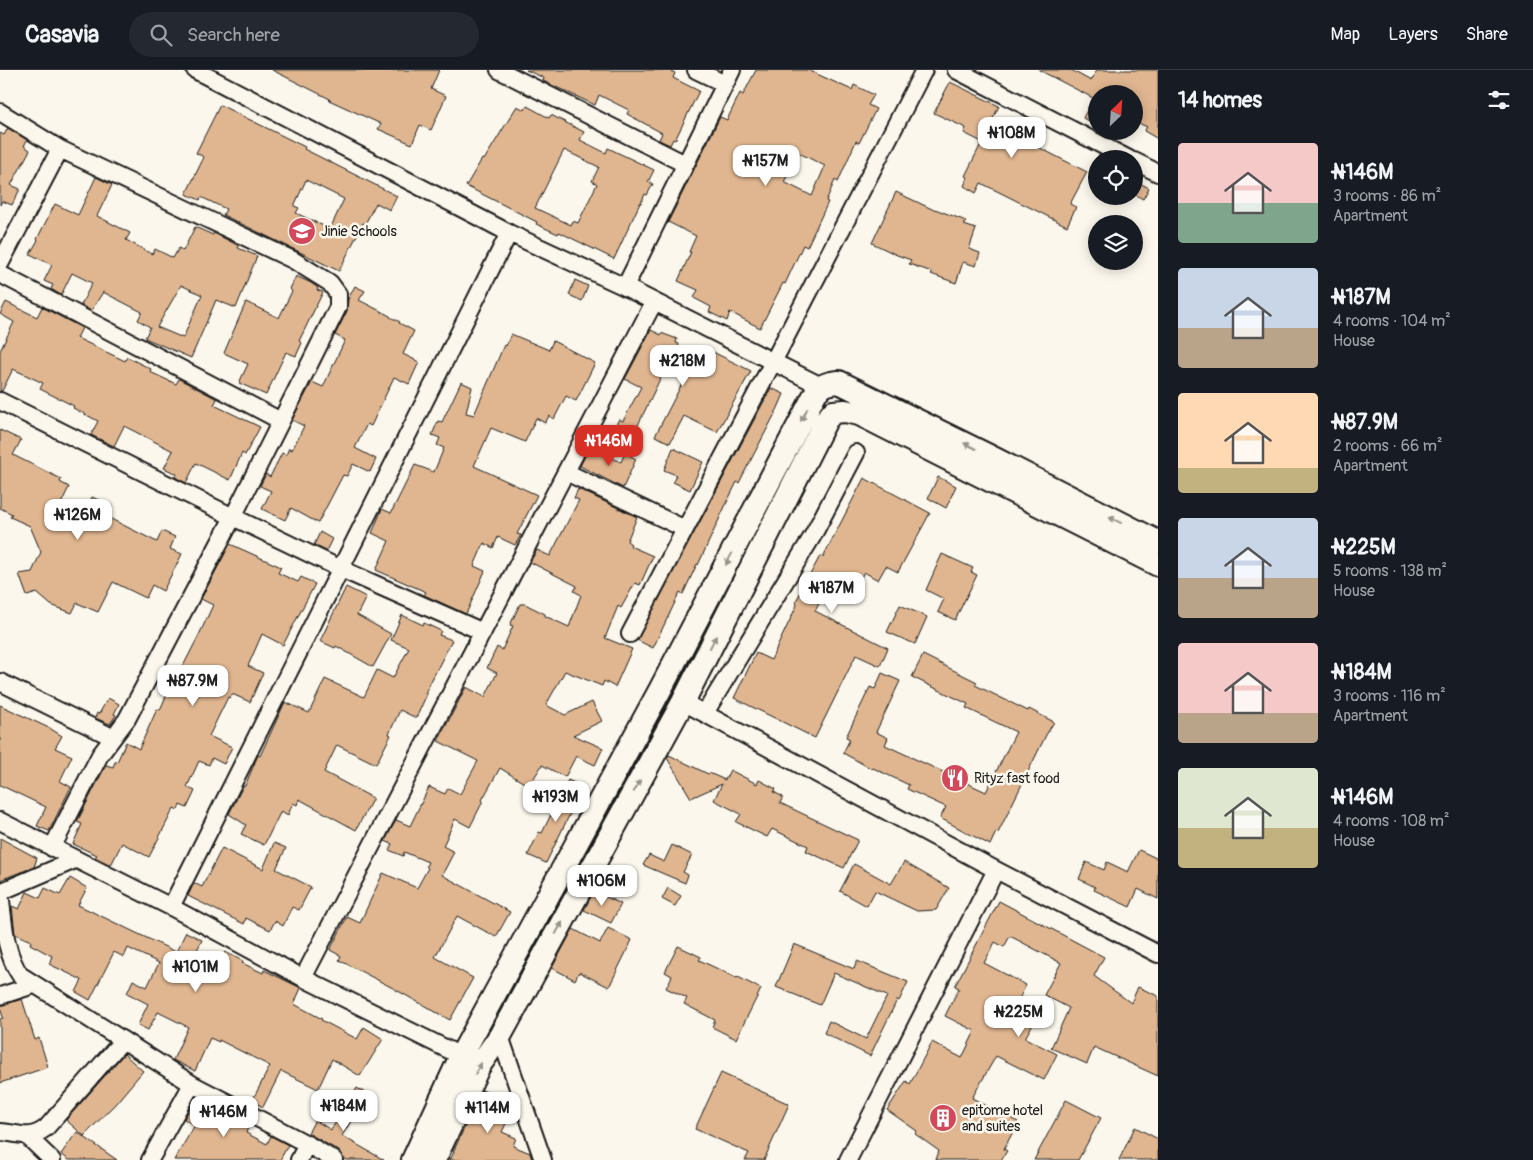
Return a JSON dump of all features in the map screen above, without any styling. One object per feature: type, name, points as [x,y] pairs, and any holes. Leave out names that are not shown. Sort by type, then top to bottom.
[{"type":"street","points":[[195,70],[509,233],[625,287],[821,386]]},
{"type":"street","points":[[499,70],[685,164]]},
{"type":"street","points":[[625,287],[728,77],[696,70]]},
{"type":"street","points":[[630,634],[924,70]]},
{"type":"street","points":[[956,70],[1112,150]]},
{"type":"street","points":[[0,112],[60,149],[292,260],[330,283],[338,294],[338,307],[233,518],[127,719],[100,755],[52,848]]},
{"type":"street","points":[[0,264],[60,149]]},
{"type":"street","points":[[1143,166],[1158,173]]},
{"type":"street","points":[[171,907],[509,233]]},
{"type":"street","points":[[0,274],[281,421]]},
{"type":"street","points":[[303,978],[654,302]]},
{"type":"street","points":[[413,1160],[461,1056],[660,690],[816,392],[821,386],[838,382],[1158,566]]},
{"type":"street","points":[[0,401],[233,518],[341,569],[483,632]]},
{"type":"street","points":[[434,1160],[479,1066],[500,1036],[683,702],[826,420],[833,412],[845,411],[859,414],[988,467],[1158,542]]},
{"type":"street","points":[[705,713],[812,537],[856,453]]},
{"type":"street","points":[[566,472],[686,529]]},
{"type":"street","points":[[0,682],[112,737]]},
{"type":"street","points":[[683,702],[996,870],[1158,954]]},
{"type":"street","points":[[599,803],[622,814]]},
{"type":"street","points":[[0,821],[171,907],[303,978],[461,1056]]},
{"type":"street","points":[[75,860],[0,892],[9,952],[20,975],[192,1084],[334,1160]]},
{"type":"street","points":[[848,1160],[996,870]]},
{"type":"street","points":[[0,996],[34,985]]},
{"type":"street","points":[[500,1036],[543,1160]]},
{"type":"street","points":[[0,1132],[27,1136],[38,1134],[46,1128],[123,1040]]},
{"type":"street","points":[[150,1160],[192,1084]]},
{"type":"street","points":[[27,1136],[52,1160]]},
{"type":"street","points":[[299,1160],[307,1144]]},
{"type":"building","points":[[272,70],[439,70],[431,89],[446,96],[431,130],[420,125],[412,144],[378,129],[381,124],[329,100]]},
{"type":"building","points":[[526,70],[669,70],[675,73],[673,78],[699,91],[675,140],[673,139],[670,145],[659,140],[662,133],[627,114],[629,110],[599,95],[595,105],[543,81],[544,78]]},
{"type":"building","points":[[756,70],[808,70],[852,90],[854,85],[874,95],[868,105],[876,109],[859,143],[856,141],[838,182],[835,180],[826,201],[828,202],[807,247],[803,245],[785,284],[783,283],[760,328],[730,312],[727,321],[709,312],[711,307],[694,298],[698,290],[678,281],[696,236],[668,222],[720,117],[727,120],[740,93],[743,95]],"holes":[[[799,153],[825,166],[812,196],[784,182]]]},
{"type":"building","points":[[1039,70],[1071,70],[1091,81],[1097,70],[1158,70],[1158,139],[1144,131],[1147,127],[1143,125],[1143,85],[1088,85],[1088,95]]},
{"type":"building","points":[[950,82],[999,106],[991,123],[1087,172],[1070,204],[1076,207],[1067,226],[981,183],[976,193],[964,186],[968,177],[965,176],[982,142],[964,133],[966,128],[934,113]]},
{"type":"building","points":[[220,105],[305,147],[304,149],[397,196],[390,210],[376,203],[365,224],[363,223],[339,271],[223,215],[226,209],[201,197],[200,200],[186,194],[204,157],[196,153]],"holes":[[[306,180],[344,199],[330,229],[296,213],[299,208],[294,206]]]},
{"type":"building","points":[[517,106],[525,110],[527,106],[549,118],[551,115],[584,132],[580,140],[606,153],[608,148],[654,170],[648,182],[653,184],[640,203],[614,259],[559,232],[558,234],[536,224],[537,222],[466,186],[482,159],[484,160]],"holes":[[[564,150],[599,167],[592,181],[597,184],[578,223],[573,221],[571,225],[535,208]]]},
{"type":"building","points":[[1088,108],[1088,121],[1083,118]]},
{"type":"building","points":[[8,128],[27,140],[24,146],[30,150],[11,185],[20,189],[12,205],[2,201],[0,205],[0,133],[4,135]]},
{"type":"building","points":[[96,177],[112,185],[97,216],[130,233],[126,240],[152,254],[155,249],[173,258],[179,248],[183,251],[195,227],[213,235],[214,233],[239,246],[238,248],[257,256],[236,308],[216,300],[191,358],[145,338],[150,327],[138,320],[142,312],[103,292],[91,311],[81,305],[92,283],[72,273],[61,295],[51,289],[53,285],[44,281],[52,265],[30,254],[55,204],[78,215]],"holes":[[[181,285],[202,295],[183,338],[157,327]]]},
{"type":"building","points":[[1143,185],[1149,188],[1143,199]]},
{"type":"building","points":[[896,192],[934,210],[966,221],[964,225],[976,229],[969,249],[980,253],[976,266],[963,262],[956,283],[909,264],[911,260],[872,243]]},
{"type":"building","points":[[296,276],[311,283],[318,288],[317,290],[323,292],[299,341],[302,343],[296,356],[286,352],[266,395],[239,383],[248,364],[224,353],[246,302],[279,318],[292,291],[290,289]]},
{"type":"building","points":[[575,280],[588,286],[582,301],[569,295]]},
{"type":"building","points":[[355,286],[365,291],[359,300],[414,331],[403,354],[419,362],[409,384],[394,377],[371,426],[367,424],[355,448],[376,459],[370,472],[353,464],[347,476],[343,475],[318,523],[291,508],[285,520],[262,509],[271,491],[260,486],[266,474],[270,477],[282,453],[286,455],[289,448],[292,450],[304,426],[292,420],[312,382],[323,387],[345,340],[335,335],[347,311],[348,299]]},
{"type":"building","points":[[6,302],[37,317],[42,307],[82,328],[77,338],[125,361],[127,357],[151,369],[150,372],[176,384],[179,379],[217,399],[214,405],[260,427],[245,455],[242,453],[230,480],[196,463],[186,483],[175,477],[177,474],[164,468],[173,451],[124,426],[114,446],[91,435],[98,421],[73,408],[74,406],[40,389],[43,383],[13,369],[2,391],[0,391],[0,351],[14,322],[0,314]]},
{"type":"building","points":[[651,330],[677,339],[678,348],[700,360],[705,348],[751,371],[717,432],[684,416],[670,443],[655,436],[688,372],[667,364],[631,440],[613,430],[619,419],[623,421],[641,387],[625,379]]},
{"type":"building","points":[[511,334],[549,350],[553,341],[595,363],[576,401],[566,396],[554,419],[549,416],[545,423],[536,418],[525,442],[491,428],[474,466],[537,495],[517,534],[521,535],[515,545],[498,537],[493,548],[484,543],[474,566],[485,571],[466,614],[424,595],[426,592],[376,570],[389,541],[372,533],[382,509],[391,513],[415,465],[434,472],[444,448],[437,445],[440,438],[432,435],[438,421],[442,422],[461,382],[472,387],[466,413],[474,415],[504,345],[506,346]]},
{"type":"building","points":[[771,388],[784,394],[778,408],[739,483],[737,482],[698,565],[683,594],[680,592],[653,648],[637,640]]},
{"type":"building","points":[[0,430],[21,440],[13,455],[61,479],[60,482],[69,487],[58,510],[81,521],[92,497],[112,506],[107,517],[157,542],[162,531],[175,537],[170,549],[182,554],[163,591],[152,585],[146,598],[113,582],[98,612],[77,603],[72,613],[51,605],[37,593],[27,596],[19,574],[32,572],[41,552],[30,526],[10,517],[12,514],[0,508]]},
{"type":"building","points":[[589,448],[621,462],[625,453],[636,459],[623,488],[580,466]]},
{"type":"building","points":[[673,448],[703,462],[690,490],[673,482],[676,475],[664,470]]},
{"type":"building","points":[[938,477],[956,486],[946,508],[928,498]]},
{"type":"building","points":[[864,478],[930,513],[898,572],[886,566],[878,580],[864,572],[852,594],[830,583],[815,611],[888,648],[880,666],[856,655],[815,738],[734,698],[756,653],[771,660],[797,605],[796,601],[820,556],[823,557]]},
{"type":"building","points":[[578,489],[637,517],[627,541],[631,544],[630,546],[653,556],[640,585],[635,583],[621,608],[618,606],[605,638],[632,649],[615,687],[604,681],[602,686],[565,671],[546,705],[565,715],[592,702],[602,721],[573,735],[603,748],[595,765],[576,756],[565,777],[542,765],[529,786],[500,768],[482,800],[470,827],[455,819],[443,846],[454,852],[442,875],[510,912],[496,937],[457,916],[435,957],[473,978],[450,1020],[339,960],[341,956],[330,950],[347,917],[360,923],[383,873],[417,888],[428,868],[426,866],[428,862],[404,852],[403,856],[389,850],[392,844],[385,841],[396,820],[410,826],[429,787],[445,794],[448,788],[460,794],[478,761],[438,741],[466,687],[485,697],[497,673],[487,668],[497,647],[502,650],[513,626],[510,625],[520,604],[525,604],[569,627],[581,595],[574,591],[577,586],[530,562],[537,550],[550,556],[579,500],[574,498]]},
{"type":"building","points":[[320,532],[332,539],[326,551],[314,545]]},
{"type":"building","points":[[230,544],[281,567],[278,573],[298,582],[301,577],[315,584],[283,645],[262,634],[248,666],[263,673],[250,702],[232,694],[230,698],[228,697],[209,736],[232,747],[224,764],[212,758],[209,765],[199,761],[187,787],[195,791],[187,808],[180,805],[178,810],[174,808],[149,857],[122,843],[111,865],[95,857],[97,855],[73,844],[82,824],[77,822],[106,765],[113,767],[126,742],[139,749],[157,709],[160,710],[213,605],[201,599]]},
{"type":"building","points":[[942,554],[973,568],[971,572],[977,575],[955,620],[938,612],[944,599],[926,590]]},
{"type":"building","points":[[346,587],[366,597],[357,615],[391,634],[373,667],[336,646],[335,648],[320,641]]},
{"type":"building","points":[[900,605],[927,617],[915,644],[887,632]]},
{"type":"building","points":[[402,615],[441,631],[439,635],[452,640],[425,693],[427,694],[416,718],[400,710],[389,734],[391,735],[376,764],[337,745],[324,772],[373,798],[356,830],[299,799],[297,805],[293,803],[288,815],[281,811],[264,845],[241,834],[246,825],[229,814],[243,786],[245,786],[258,755],[260,756],[285,702],[309,713],[325,679],[364,697],[377,670],[393,678],[409,648],[391,640]]},
{"type":"building","points":[[923,655],[977,682],[975,685],[1054,722],[998,833],[996,832],[990,845],[940,818],[946,807],[907,789],[909,785],[872,769],[843,753],[850,739],[846,737],[870,687],[875,689],[882,673],[900,681],[876,732],[888,738],[885,745],[986,792],[1016,732],[966,708],[968,704],[912,677]]},
{"type":"building","points":[[108,698],[119,704],[114,714],[116,715],[110,724],[95,718]]},
{"type":"building","points":[[0,705],[62,736],[55,748],[72,756],[60,781],[71,787],[49,831],[37,826],[46,807],[0,785]]},
{"type":"building","points":[[669,755],[725,780],[730,770],[757,784],[759,780],[776,789],[774,792],[783,797],[780,803],[858,840],[844,868],[806,851],[808,846],[772,829],[767,837],[736,822],[741,814],[714,800],[722,784],[691,798],[667,758]]},
{"type":"building","points":[[568,780],[583,787],[546,863],[528,855],[539,832],[542,833]]},
{"type":"building","points":[[0,838],[37,858],[34,867],[0,880]]},
{"type":"building","points":[[274,843],[286,848],[276,869],[311,887],[299,910],[292,907],[283,926],[275,921],[270,930],[246,918],[244,924],[188,896],[194,883],[202,887],[222,848],[263,869]]},
{"type":"building","points":[[672,845],[692,855],[683,872],[688,875],[685,883],[643,865],[649,855],[664,862]]},
{"type":"building","points":[[1139,850],[1158,859],[1158,899],[1138,889],[1130,907],[1094,890],[1095,887],[1079,879],[1086,862],[1104,870],[1107,862],[1128,872]]},
{"type":"building","points":[[904,862],[949,888],[936,910],[917,911],[875,891],[867,906],[840,891],[854,864],[891,884]]},
{"type":"building","points":[[70,878],[87,888],[78,905],[176,952],[186,932],[202,940],[192,960],[215,971],[225,952],[263,973],[264,970],[301,988],[294,1004],[321,1020],[357,1039],[364,1027],[383,1039],[360,1076],[332,1059],[318,1089],[281,1071],[263,1107],[252,1101],[270,1066],[219,1040],[219,1042],[210,1038],[195,1071],[173,1060],[188,1027],[158,1012],[148,1030],[138,1025],[148,1004],[127,993],[133,980],[147,987],[159,963],[128,948],[124,957],[114,952],[90,1000],[76,992],[82,980],[49,964],[52,956],[30,944],[31,941],[15,934],[12,906],[19,909],[27,892],[40,898],[45,888],[60,895]]},
{"type":"building","points":[[668,888],[681,896],[675,906],[662,899]]},
{"type":"building","points":[[594,891],[621,904],[611,923],[584,910]]},
{"type":"building","points":[[999,901],[1104,957],[1094,976],[1131,1003],[1138,987],[1158,996],[1158,1076],[1094,1047],[1087,1064],[1051,1048],[1069,1008],[1044,995],[1061,963],[1010,936],[1004,947],[995,942],[984,963],[1026,985],[1014,1009],[1035,1020],[1025,1038],[1057,1054],[1044,1080],[996,1056],[972,1098],[1018,1122],[1004,1149],[1007,1151],[1001,1160],[936,1160],[939,1151],[915,1134],[917,1131],[887,1110],[906,1081],[910,1084],[932,1042],[962,1058],[975,1031],[945,1016],[959,988],[955,986]]},
{"type":"building","points":[[608,928],[632,940],[609,987],[579,972],[575,980],[552,968],[573,929],[600,943]]},
{"type":"building","points":[[794,944],[854,969],[857,961],[908,982],[899,1001],[897,1000],[870,1056],[824,1033],[829,1021],[866,1039],[887,996],[834,973],[820,1005],[776,987]]},
{"type":"building","points":[[678,946],[701,957],[699,960],[761,989],[736,1039],[712,1027],[715,1020],[684,1004],[687,998],[666,988],[672,976],[665,972]]},
{"type":"building","points":[[22,999],[35,1040],[39,1038],[48,1067],[0,1083],[0,1019],[3,1018],[0,1006]]},
{"type":"building","points":[[124,1054],[143,1071],[116,1103],[84,1136],[66,1120]]},
{"type":"building","points":[[721,1073],[789,1104],[764,1160],[745,1160],[749,1153],[695,1129]]},
{"type":"building","points":[[357,1088],[367,1094],[342,1136],[384,1160],[347,1160],[343,1158],[339,1151],[308,1133],[315,1120],[331,1130]]},
{"type":"building","points":[[482,1090],[502,1099],[498,1109],[510,1115],[502,1132],[516,1138],[513,1146],[530,1153],[532,1160],[450,1160]]},
{"type":"building","points":[[196,1097],[249,1125],[246,1133],[267,1144],[271,1136],[288,1145],[280,1160],[174,1160],[195,1125],[184,1119]]},
{"type":"building","points":[[1066,1100],[1101,1118],[1078,1160],[1034,1160]]},
{"type":"building","points":[[1135,1127],[1158,1139],[1158,1160],[1119,1160]]},
{"type":"building","points":[[77,1132],[117,1160],[69,1160],[61,1154]]},
{"type":"place","name":"Jinie Schools","points":[[302,231]]},
{"type":"place","name":"Rityz fast food","points":[[955,778]]},
{"type":"place","name":"epitome hotel and suites","points":[[943,1118]]}]
